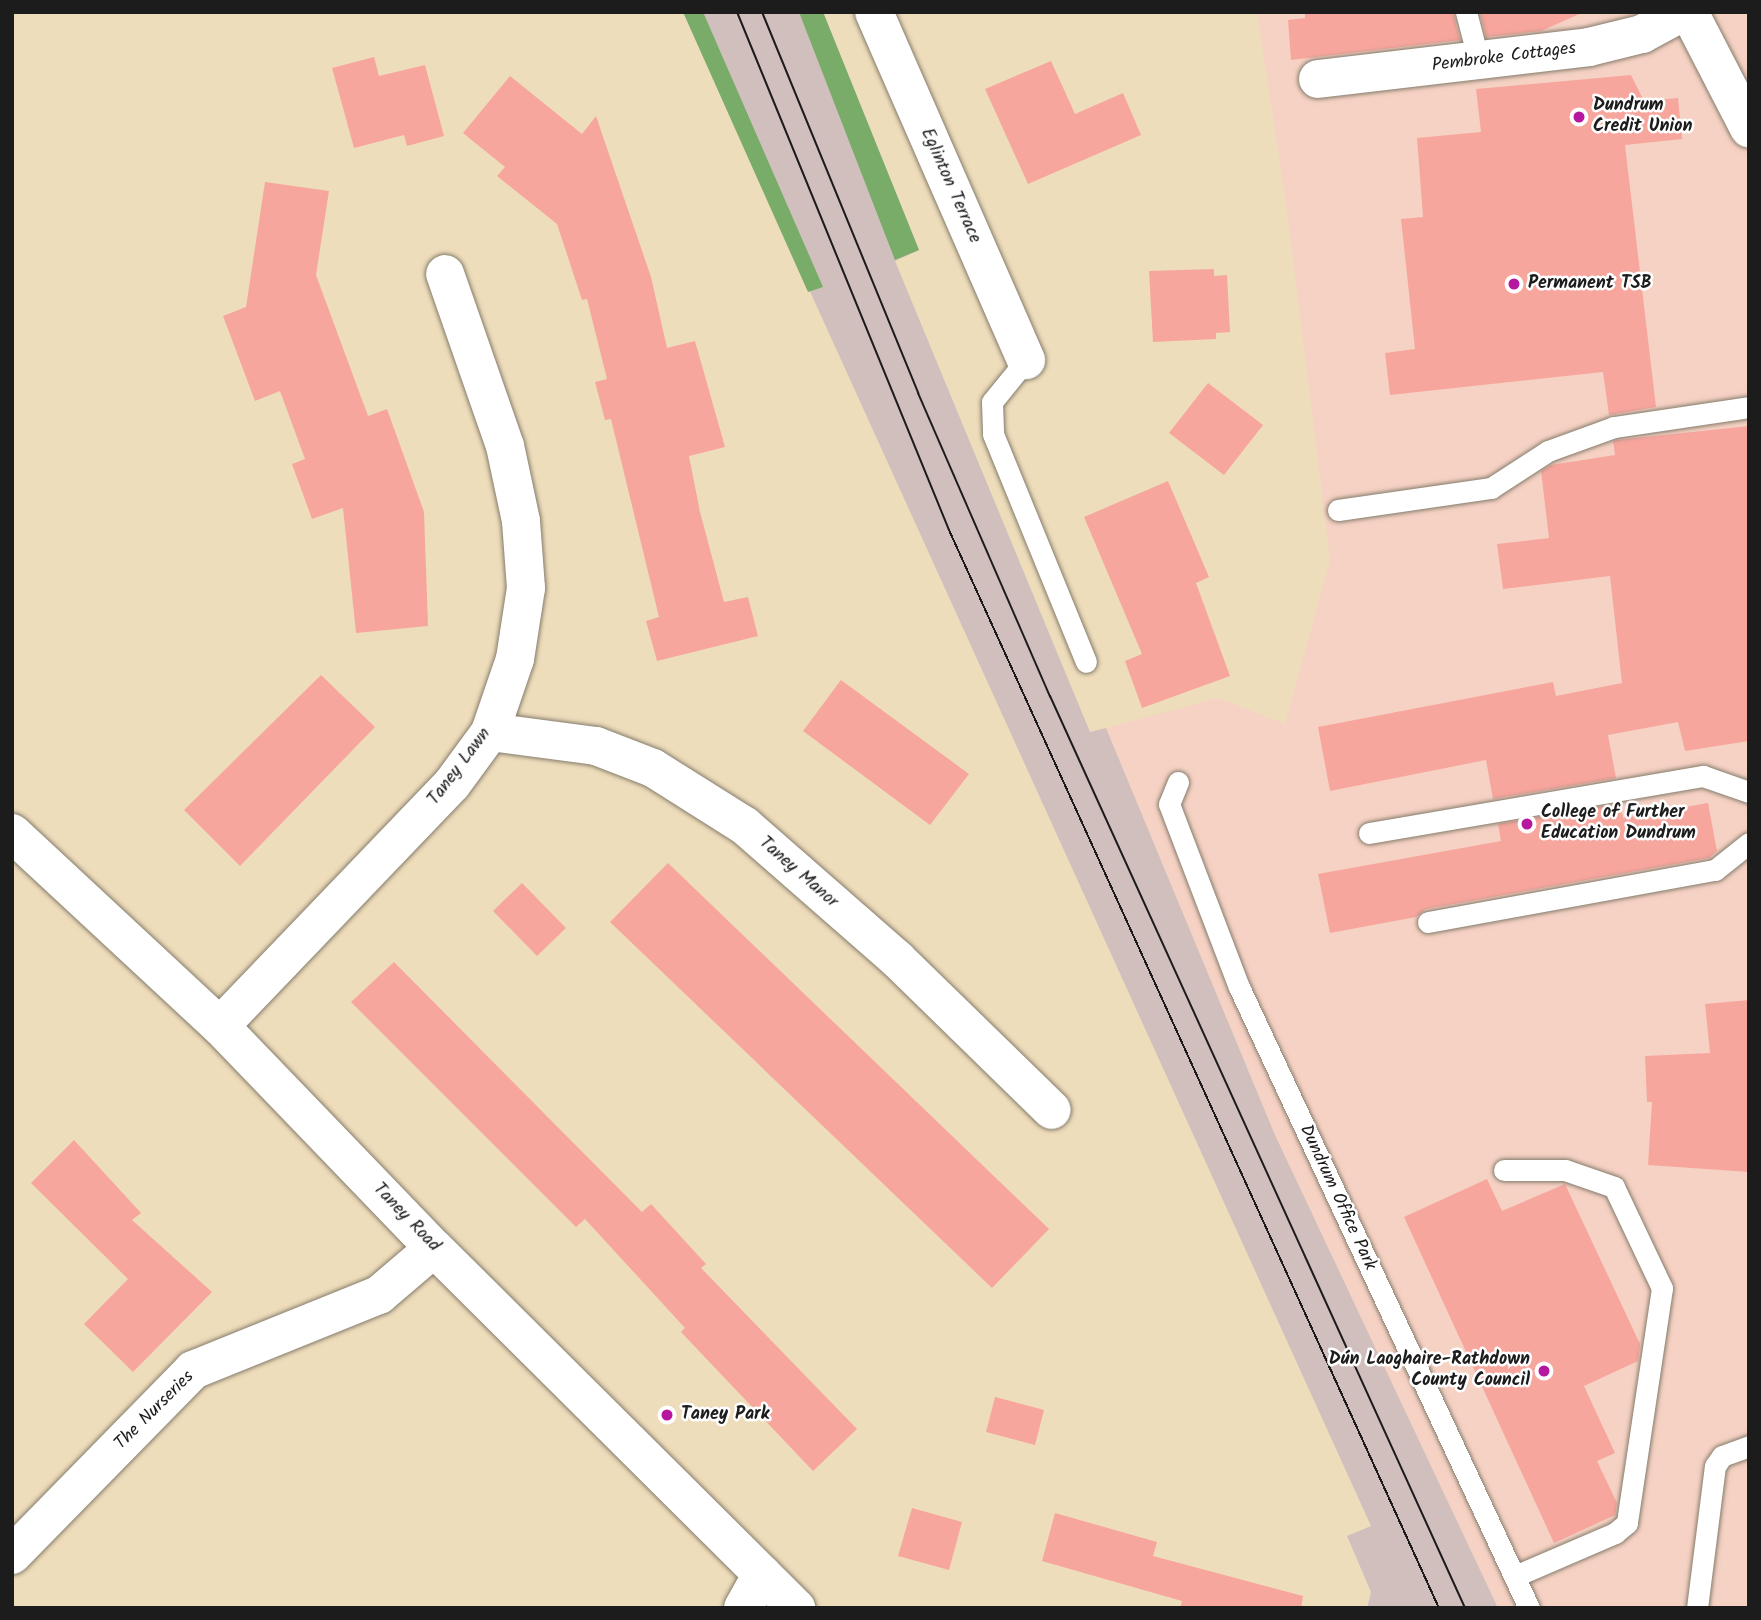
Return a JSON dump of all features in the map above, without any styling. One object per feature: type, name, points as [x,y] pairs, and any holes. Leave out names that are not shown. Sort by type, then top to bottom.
[{"type":"street","name":"Eglinton Terrace","points":[[874,12],[1026,360]]},
{"type":"street","name":"Pembroke Cottages","points":[[1318,79],[1479,62],[1622,40],[1683,12]]},
{"type":"street","points":[[1689,12],[1749,128]]},
{"type":"street","name":"Taney Lawn","points":[[220,1026],[452,784],[490,732],[515,659],[526,588],[521,521],[505,446],[445,274]]},
{"type":"street","name":"Taney Manor","points":[[490,732],[596,746],[653,768],[745,827],[897,959],[1052,1110]]},
{"type":"street","name":"Taney Road","points":[[12,833],[220,1026],[434,1248],[796,1608]]},
{"type":"street","name":"The Nurseries","points":[[12,1555],[192,1370],[379,1295],[434,1248]]},
{"type":"street","points":[[743,1608],[762,1574]]},
{"type":"lane","points":[[1466,12],[1479,62]]},
{"type":"lane","points":[[1026,360],[992,402],[993,434],[1086,663]]},
{"type":"lane","points":[[1338,510],[1491,488],[1548,451],[1614,427],[1749,407]]},
{"type":"lane","points":[[1369,833],[1703,776],[1749,792]]},
{"type":"lane","name":"Dundrum Office Park","points":[[1178,782],[1169,804],[1239,987],[1529,1608]]},
{"type":"lane","points":[[1428,922],[1715,870],[1749,843]]},
{"type":"lane","points":[[1504,1170],[1565,1170],[1590,1175],[1614,1187],[1662,1288],[1627,1523],[1615,1532],[1515,1576]]},
{"type":"lane","points":[[1697,1608],[1715,1466],[1722,1456],[1749,1446]]},
{"type":"shaded area","points":[[683,12],[823,12],[919,250],[895,261],[1090,732],[1106,728],[1275,1135],[1498,1608],[1367,1608],[1371,1592],[1347,1536],[1371,1526]]},
{"type":"shaded area","points":[[1257,12],[1749,12],[1749,1608],[1498,1608],[1275,1135],[1106,728],[1218,698],[1285,724],[1330,560],[1287,211]]},
{"type":"green space","points":[[683,12],[703,12],[823,287],[808,292]]},
{"type":"green space","points":[[799,12],[823,12],[919,250],[895,260]]},
{"type":"building","points":[[1305,12],[1453,12],[1460,40],[1291,60],[1288,20],[1305,18]]},
{"type":"building","points":[[1480,12],[1584,12],[1541,31],[1486,37]]},
{"type":"building","points":[[374,57],[379,76],[425,65],[444,136],[407,146],[404,135],[354,148],[332,68]]},
{"type":"building","points":[[1051,61],[1075,114],[1123,93],[1141,135],[1028,184],[985,89]]},
{"type":"building","points":[[1631,75],[1644,101],[1678,98],[1682,139],[1625,145],[1656,407],[1609,415],[1603,372],[1390,395],[1385,353],[1415,349],[1401,219],[1423,217],[1417,138],[1481,132],[1476,89]]},
{"type":"building","points":[[510,76],[582,134],[596,116],[651,277],[667,348],[695,341],[725,447],[689,456],[700,512],[724,602],[748,597],[758,636],[657,661],[646,621],[659,617],[611,419],[605,420],[595,382],[607,379],[587,299],[582,300],[557,224],[497,176],[505,167],[463,133]]},
{"type":"building","points":[[265,182],[329,191],[316,275],[368,416],[387,409],[424,512],[428,626],[356,633],[343,508],[312,519],[292,464],[305,459],[280,391],[255,401],[223,316],[246,307]]},
{"type":"building","points":[[1214,269],[1214,276],[1227,275],[1230,332],[1216,333],[1216,339],[1153,342],[1149,271]]},
{"type":"building","points":[[1208,383],[1263,425],[1224,475],[1169,433]]},
{"type":"building","points":[[1749,426],[1749,741],[1685,751],[1678,722],[1608,735],[1616,778],[1493,799],[1486,760],[1330,791],[1318,727],[1553,682],[1556,696],[1622,683],[1610,576],[1503,589],[1497,544],[1549,538],[1541,471],[1551,465],[1615,455],[1613,441],[1617,440]]},
{"type":"building","points":[[1168,481],[1209,577],[1196,583],[1230,676],[1142,708],[1125,661],[1142,654],[1084,517]]},
{"type":"building","points":[[321,675],[375,727],[240,866],[184,810]]},
{"type":"building","points":[[841,680],[969,774],[930,825],[803,731]]},
{"type":"building","points":[[1620,803],[1623,818],[1708,803],[1717,851],[1709,858],[1426,909],[1416,917],[1330,933],[1318,874],[1501,841],[1498,824]]},
{"type":"building","points":[[668,863],[1049,1229],[992,1288],[610,922]]},
{"type":"building","points":[[522,883],[566,928],[537,956],[493,911]]},
{"type":"building","points":[[394,962],[642,1212],[651,1204],[706,1264],[701,1268],[857,1429],[813,1471],[681,1332],[685,1328],[585,1219],[576,1227],[351,1002]]},
{"type":"building","points":[[1749,1000],[1749,1172],[1648,1165],[1652,1102],[1647,1102],[1645,1056],[1710,1053],[1705,1004]]},
{"type":"building","points":[[74,1140],[141,1213],[132,1220],[212,1292],[133,1372],[84,1324],[128,1279],[31,1183]]},
{"type":"building","name":"Dún Laoghaire-Rathdown County Council","points":[[1487,1179],[1502,1211],[1565,1184],[1640,1344],[1638,1361],[1584,1386],[1615,1453],[1597,1461],[1617,1503],[1615,1515],[1554,1543],[1404,1217]]},
{"type":"building","points":[[995,1397],[1044,1410],[1035,1445],[986,1432]]},
{"type":"building","points":[[912,1508],[962,1522],[949,1570],[898,1556]]},
{"type":"building","points":[[1055,1513],[1157,1542],[1153,1556],[1303,1596],[1301,1608],[1180,1608],[1182,1601],[1042,1561]]},
{"type":"tram line","points":[[737,12],[949,530],[1439,1608]]},
{"type":"tram line","points":[[762,12],[918,393],[1050,696],[1465,1608]]},
{"type":"place","name":"Dundrum Credit Union","points":[[1579,117]]},
{"type":"place","name":"Permanent TSB","points":[[1514,284]]},
{"type":"place","name":"College of Further Education Dundrum","points":[[1527,824]]},
{"type":"place","name":"Dún Laoghaire-Rathdown County Council","points":[[1544,1371]]},
{"type":"place","name":"Taney Park","points":[[667,1415]]}]
